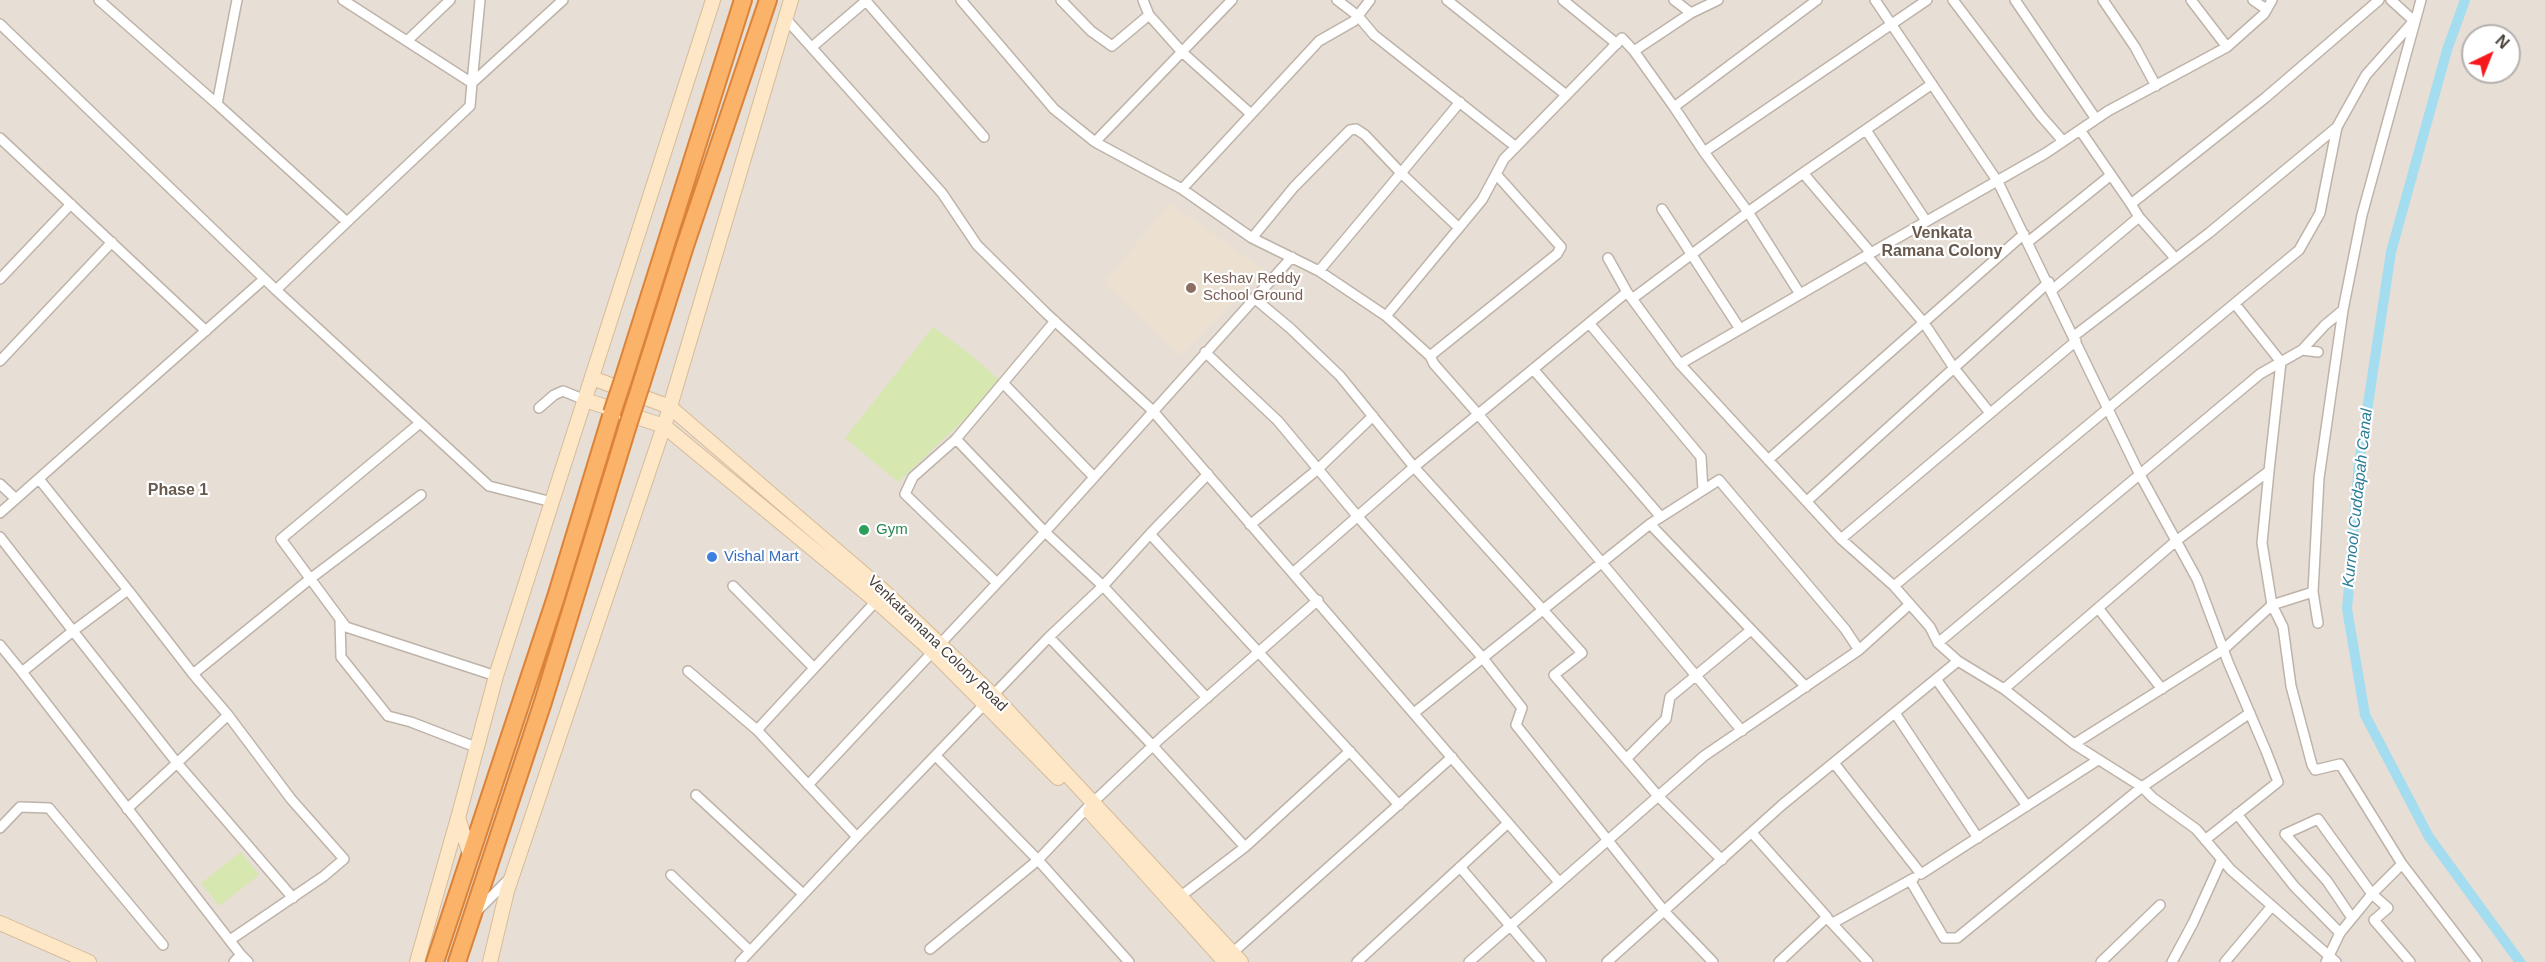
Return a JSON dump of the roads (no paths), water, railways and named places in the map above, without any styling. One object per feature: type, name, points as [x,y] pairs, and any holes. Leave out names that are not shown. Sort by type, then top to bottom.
[{"type":"highway","points":[[435,962],[556,597],[743,0]]},
{"type":"highway","points":[[457,962],[543,702],[685,246],[768,0]]},
{"type":"street","points":[[99,0],[347,222]]},
{"type":"street","points":[[217,104],[237,0]]},
{"type":"street","points":[[343,0],[472,82]]},
{"type":"street","points":[[407,41],[450,0]]},
{"type":"street","points":[[276,290],[470,106],[480,0]]},
{"type":"street","points":[[472,82],[563,0]]},
{"type":"street","points":[[417,962],[478,748],[496,676],[713,0]]},
{"type":"street","points":[[491,961],[511,877],[664,426],[791,0]]},
{"type":"street","points":[[812,47],[867,0],[984,137]]},
{"type":"street","points":[[961,0],[1054,110],[1095,142],[1182,189],[1252,238],[1319,271],[1386,316],[1430,356],[1434,364],[1742,731]]},
{"type":"street","points":[[1143,0],[1149,15],[1182,52],[1251,114]]},
{"type":"street","points":[[1095,142],[1232,0]]},
{"type":"street","points":[[1337,0],[1358,16],[1374,35],[1516,147]]},
{"type":"street","points":[[1182,189],[1319,42],[1354,21],[1370,0]]},
{"type":"street","points":[[1447,0],[1509,47],[1565,94]]},
{"type":"street","points":[[1563,0],[1617,44]]},
{"type":"street","points":[[1674,0],[1691,13]]},
{"type":"street","points":[[1634,51],[1691,13],[1718,0]]},
{"type":"street","points":[[1674,107],[1817,0]]},
{"type":"street","points":[[1875,0],[1998,182],[2139,473],[2197,579],[2223,650],[2278,782],[2205,840]]},
{"type":"street","points":[[1704,152],[1927,0]]},
{"type":"street","points":[[1953,0],[2041,116],[2063,141]]},
{"type":"street","points":[[2014,0],[2096,119]]},
{"type":"street","points":[[2103,0],[2135,47],[2156,86]]},
{"type":"street","points":[[2191,0],[2228,47]]},
{"type":"street","points":[[2253,0],[2266,9]]},
{"type":"street","points":[[1680,364],[1926,221],[1998,182],[2096,119],[2228,47],[2264,14],[2272,0]]},
{"type":"street","points":[[2131,204],[2265,98],[2379,0]]},
{"type":"street","points":[[2391,0],[2414,21]]},
{"type":"street","points":[[2318,623],[2313,592],[2319,478],[2343,310],[2362,215],[2421,0]]},
{"type":"street","points":[[1065,1],[1091,31],[1112,46],[1149,15]]},
{"type":"street","points":[[786,19],[942,193],[977,245],[1152,410],[1559,882]]},
{"type":"street","points":[[1894,586],[2299,250],[2320,213],[2337,127],[2366,75],[2414,21]]},
{"type":"street","points":[[0,24],[264,279],[489,486],[552,502]]},
{"type":"street","points":[[1386,316],[1482,200],[1504,159],[1622,38],[1634,51],[1748,212],[1800,294]]},
{"type":"street","points":[[1294,572],[1414,467],[1589,323],[1691,255],[1748,212],[1932,84]]},
{"type":"street","points":[[1319,271],[1460,102]]},
{"type":"street","points":[[1841,539],[2075,339],[2337,127]]},
{"type":"street","points":[[1252,238],[1326,153],[1350,130],[1356,129],[1365,135],[1459,228]]},
{"type":"street","points":[[1866,130],[1926,221]]},
{"type":"street","points":[[2080,130],[2139,217],[2175,258]]},
{"type":"street","points":[[0,138],[206,331]]},
{"type":"street","points":[[1803,173],[1924,323],[1954,368],[1990,414]]},
{"type":"street","points":[[1430,356],[1557,254],[1561,247],[1496,174]]},
{"type":"street","points":[[1768,460],[1924,323],[2026,238],[2111,175]]},
{"type":"street","points":[[0,279],[71,204]]},
{"type":"street","points":[[1662,209],[1740,329]]},
{"type":"street","points":[[1807,501],[1954,368],[2050,286],[2139,217]]},
{"type":"street","points":[[0,361],[112,242]]},
{"type":"street","points":[[808,785],[1045,532],[1152,410],[1292,257]]},
{"type":"street","points":[[1608,258],[1629,296],[1680,364],[1841,539],[1894,586],[1930,627],[1938,643],[1958,661],[2004,689],[2074,744],[2142,787],[2153,798],[2196,829],[2222,859],[2331,960],[2340,933],[2372,894],[2402,864]]},
{"type":"street","points":[[0,513],[264,279]]},
{"type":"street","points":[[1254,298],[1290,328],[1340,376],[1414,467],[1582,653],[1554,675],[1658,796],[1722,860]]},
{"type":"street","points":[[2235,304],[2281,362],[2262,543],[2272,605],[2283,627],[2291,686],[2312,765],[2315,770],[2340,764],[2402,864],[2477,962]]},
{"type":"street","points":[[1938,643],[2260,374],[2302,350],[2325,325],[2343,310]]},
{"type":"street","points":[[996,582],[905,494],[913,477],[956,439],[1055,321]]},
{"type":"street","points":[[1589,323],[1701,457],[1703,490]]},
{"type":"street","points":[[2302,350],[2318,352]]},
{"type":"street","points":[[1206,352],[1278,421],[1482,657],[1522,708],[1516,725],[1665,912],[1713,962]]},
{"type":"street","points":[[1533,369],[1661,517]]},
{"type":"street","name":"Venkatramana Colony Road","points":[[592,378],[670,407],[936,646],[1181,896],[1228,960]]},
{"type":"street","points":[[1003,383],[1093,476]]},
{"type":"street","points":[[539,408],[554,394],[563,391],[664,426],[880,597],[757,730]]},
{"type":"street","points":[[1250,525],[1318,468],[1373,417]]},
{"type":"street","points":[[420,423],[281,539],[346,627],[496,676]]},
{"type":"street","points":[[956,439],[1045,532],[1103,586],[1207,698]]},
{"type":"street","points":[[2004,689],[2176,541],[2269,471]]},
{"type":"street","points":[[740,962],[857,837],[1049,637],[1103,586],[1208,474]]},
{"type":"street","points":[[39,479],[228,715],[291,799],[344,859],[293,898],[230,940]]},
{"type":"street","points":[[1414,713],[1542,608],[1650,524],[1719,480],[1845,629],[1859,650]]},
{"type":"street","points":[[0,484],[16,499]]},
{"type":"street","points":[[193,674],[310,579],[421,495]]},
{"type":"street","points":[[1650,524],[1806,687]]},
{"type":"street","points":[[1150,534],[1260,651],[1399,805]]},
{"type":"street","points":[[0,537],[177,763],[293,898]]},
{"type":"street","points":[[733,586],[814,668]]},
{"type":"street","points":[[22,672],[128,590]]},
{"type":"street","points":[[2074,744],[2223,650],[2272,605],[2313,592]]},
{"type":"street","points":[[930,949],[1038,860],[1090,805],[1153,746],[1318,600]]},
{"type":"street","points":[[1469,962],[1704,756],[1859,650],[1910,604]]},
{"type":"street","points":[[2098,608],[2162,689]]},
{"type":"street","points":[[340,620],[341,657],[388,716],[411,722],[478,748]]},
{"type":"street","points":[[1626,759],[1666,720],[1670,698],[1751,630]]},
{"type":"street","points":[[1049,637],[1245,847]]},
{"type":"street","points":[[0,645],[245,958],[234,962]]},
{"type":"street","points":[[1607,962],[1752,832],[1958,661]]},
{"type":"street","points":[[688,671],[757,730],[857,837]]},
{"type":"street","points":[[1936,679],[2027,806]]},
{"type":"street","points":[[1910,880],[1944,938],[1957,938],[2142,787],[2250,712]]},
{"type":"street","points":[[1895,713],[1978,838]]},
{"type":"street","points":[[127,809],[228,715]]},
{"type":"street","points":[[1181,896],[1245,847],[1350,751]]},
{"type":"street","points":[[936,756],[1038,860],[1129,962]]},
{"type":"street","points":[[1090,805],[1228,960],[1452,756]]},
{"type":"street","points":[[1779,962],[1830,920],[1922,874],[2098,760]]},
{"type":"street","points":[[1834,763],[1922,874]]},
{"type":"street","points":[[696,795],[803,894]]},
{"type":"street","points":[[0,828],[20,807],[49,808],[163,945]]},
{"type":"street","points":[[2237,814],[2301,894],[2340,933]]},
{"type":"street","points":[[458,818],[471,855]]},
{"type":"street","points":[[2352,918],[2327,881],[2285,834],[2318,819],[2372,894],[2388,908],[2374,920],[2410,962]]},
{"type":"street","points":[[1357,962],[1508,823]]},
{"type":"street","points":[[1752,832],[1868,962]]},
{"type":"street","points":[[2172,962],[2222,859]]},
{"type":"street","points":[[1461,867],[1541,962]]},
{"type":"street","points":[[671,875],[750,951]]},
{"type":"street","points":[[472,916],[511,877]]},
{"type":"street","points":[[2101,962],[2160,905]]},
{"type":"street","points":[[2226,962],[2272,906]]},
{"type":"street","points":[[0,922],[88,962]]},
{"type":"waterway","name":"Kurnool Cuddapah Canal","points":[[2465,0],[2447,50],[2391,252],[2359,464],[2347,609],[2365,715],[2429,837],[2520,962]]},
{"type":"place","name":"Keshav Reddy School Ground","points":[[1191,288]]},
{"type":"place","name":"Gym","points":[[864,530]]},
{"type":"place","name":"Vishal Mart","points":[[712,557]]},
{"type":"district","name":"Venkata Ramana Colony","points":[[1942,243]]},
{"type":"district","name":"Phase 1","points":[[178,491]]}]
